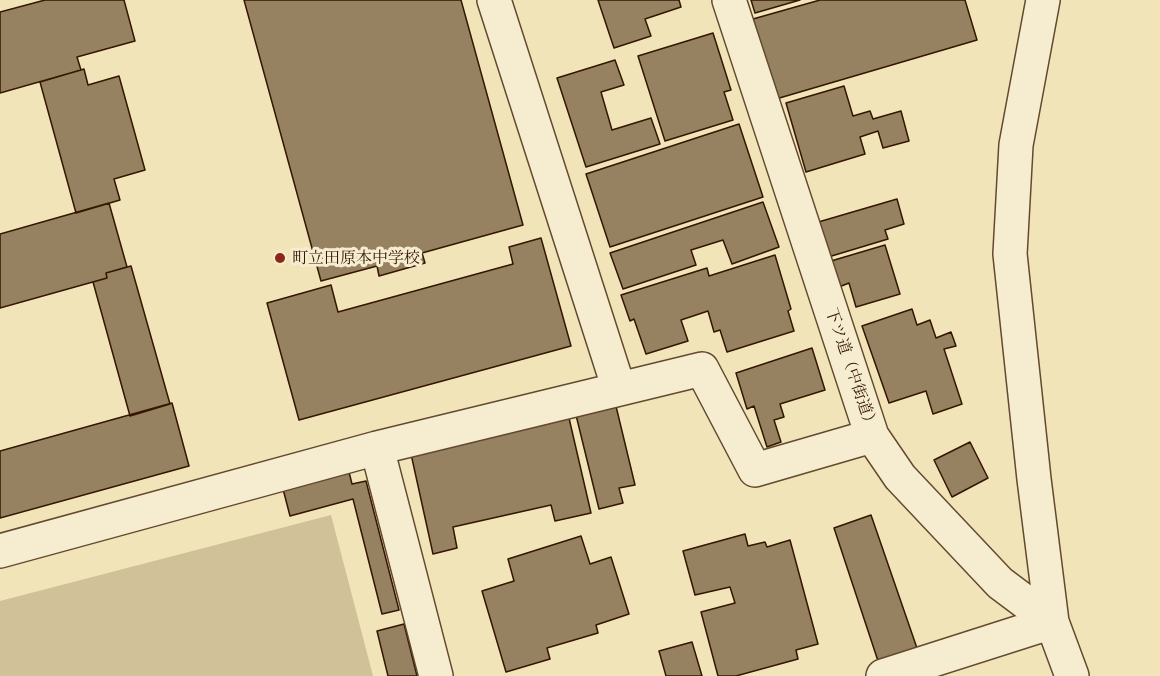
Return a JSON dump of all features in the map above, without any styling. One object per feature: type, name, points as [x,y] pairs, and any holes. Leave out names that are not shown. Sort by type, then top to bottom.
[{"type":"street","points":[[494,0],[619,389]]},
{"type":"street","name":"下ツ道（中街道）","points":[[729,0],[872,436],[900,477],[1000,583],[1052,622]]},
{"type":"street","points":[[1044,0],[1016,145],[1010,254],[1052,622],[1072,676]]},
{"type":"street","points":[[0,551],[377,448],[702,369],[755,470],[872,436]]},
{"type":"street","points":[[377,448],[436,676]]},
{"type":"street","points":[[883,676],[1052,622]]},
{"type":"shaded area","points":[[331,515],[373,676],[0,676],[0,601]]},
{"type":"building","points":[[45,0],[124,0],[135,41],[77,57],[81,70],[0,93],[0,12]]},
{"type":"building","points":[[244,0],[461,0],[523,225],[422,253],[425,263],[379,276],[377,266],[321,281]]},
{"type":"building","points":[[598,0],[679,0],[681,7],[645,19],[651,36],[614,48]]},
{"type":"building","points":[[751,0],[800,0],[755,13]]},
{"type":"building","points":[[820,0],[965,0],[977,40],[776,99],[753,19]]},
{"type":"building","points":[[713,33],[731,90],[724,92],[733,120],[665,141],[638,56]]},
{"type":"building","points":[[615,60],[624,85],[601,92],[612,130],[651,118],[660,144],[586,167],[557,78]]},
{"type":"building","points":[[84,69],[88,85],[119,76],[145,170],[114,179],[120,200],[76,213],[40,82]]},
{"type":"building","points":[[844,86],[853,116],[870,111],[873,119],[901,111],[909,141],[883,148],[878,131],[860,137],[865,154],[806,172],[786,103]]},
{"type":"building","points":[[739,124],[763,197],[610,247],[586,174]]},
{"type":"building","points":[[897,199],[904,224],[885,230],[888,239],[825,258],[815,223]]},
{"type":"building","points":[[763,202],[779,247],[732,264],[723,240],[691,250],[696,265],[623,289],[610,253]]},
{"type":"building","points":[[109,203],[127,267],[106,273],[107,278],[0,308],[0,234]]},
{"type":"building","points":[[541,238],[571,346],[299,420],[267,303],[331,285],[338,312],[513,264],[509,247]]},
{"type":"building","points":[[885,245],[900,294],[856,307],[849,283],[839,287],[831,261]]},
{"type":"building","points":[[775,255],[791,309],[788,311],[794,331],[727,352],[720,330],[714,332],[708,311],[681,320],[688,341],[646,354],[634,319],[630,321],[621,295],[707,268],[709,276]]},
{"type":"building","points":[[131,266],[170,404],[130,416],[93,282],[107,278],[106,273]]},
{"type":"building","points":[[912,309],[917,325],[930,320],[936,338],[951,332],[956,346],[944,349],[962,404],[933,414],[926,391],[889,403],[862,326]]},
{"type":"building","points":[[812,348],[825,390],[780,404],[784,417],[774,420],[781,442],[767,447],[754,406],[747,409],[736,373]]},
{"type":"building","points":[[615,402],[635,485],[619,488],[623,503],[599,509],[575,411]]},
{"type":"building","points":[[172,403],[189,466],[0,518],[0,451]]},
{"type":"building","points":[[569,418],[591,513],[555,521],[551,505],[453,527],[457,548],[433,554],[411,454]]},
{"type":"building","points":[[970,442],[988,478],[952,497],[934,460]]},
{"type":"building","points":[[349,472],[352,484],[366,481],[399,610],[382,614],[353,499],[290,516],[283,489]]},
{"type":"building","points":[[871,515],[918,651],[879,664],[834,528]]},
{"type":"building","points":[[745,534],[748,546],[765,542],[767,547],[790,540],[818,644],[796,650],[798,659],[736,676],[718,676],[701,612],[735,603],[730,587],[695,595],[683,551]]},
{"type":"building","points":[[581,536],[590,564],[611,557],[629,614],[596,625],[598,633],[547,648],[550,659],[506,672],[482,591],[514,581],[508,559]]},
{"type":"building","points":[[404,624],[417,676],[388,676],[377,631]]},
{"type":"building","points":[[692,642],[702,676],[666,676],[659,651]]},
{"type":"place","name":"町立田原本中学校","points":[[280,258]]}]
